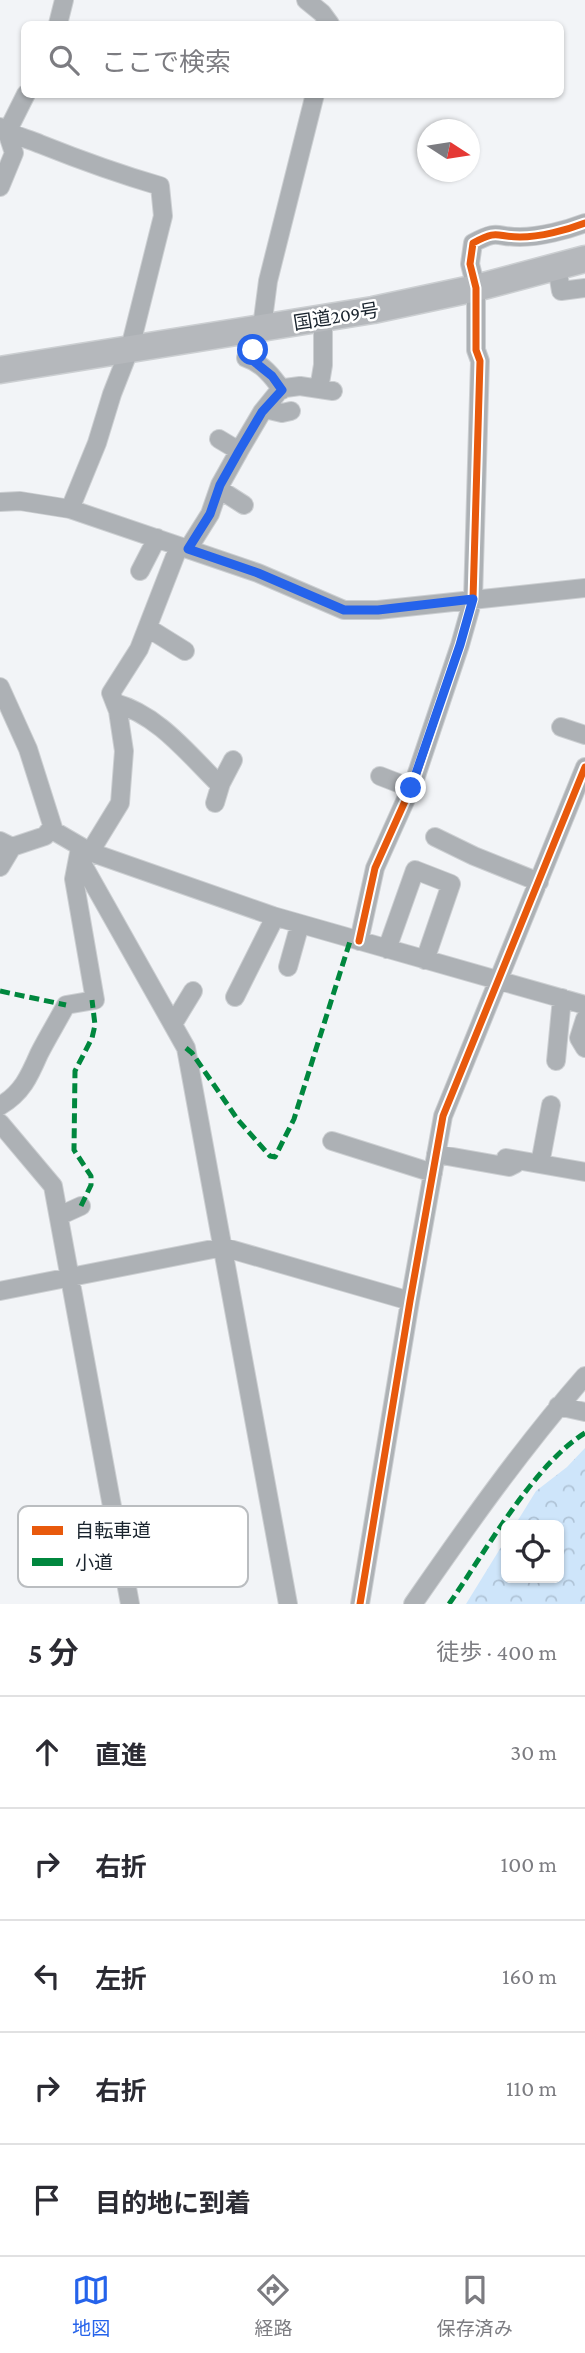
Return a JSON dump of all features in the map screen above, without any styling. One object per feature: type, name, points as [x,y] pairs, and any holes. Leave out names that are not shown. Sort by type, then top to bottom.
[{"type":"highway","name":"国道209号","points":[[0,370],[130,348],[251,349],[373,310],[476,288],[585,259]]},
{"type":"street","points":[[59,21],[64,0]]},
{"type":"street","points":[[306,0],[328,21]]},
{"type":"street","points":[[4,129],[23,98]]},
{"type":"street","points":[[282,390],[251,349],[314,98]]},
{"type":"street","points":[[0,187],[14,153],[4,129]]},
{"type":"street","points":[[4,129],[16,137],[36,142],[92,165],[160,186],[163,216],[130,348],[97,443],[70,509]]},
{"type":"street","points":[[359,940],[375,868],[411,788],[473,599],[480,361],[476,350],[476,288],[470,264],[473,243],[492,233],[521,237],[574,228],[585,223]]},
{"type":"street","points":[[559,279],[561,291],[585,288]]},
{"type":"street","points":[[0,1106],[12,1099],[32,1074],[39,1055],[66,1005],[95,1000],[74,879],[83,852],[120,803],[124,751],[122,732],[111,693],[139,649],[183,547],[210,514],[219,489],[239,462],[265,409],[282,390],[300,386],[326,390],[323,330]]},
{"type":"street","points":[[265,409],[282,413],[290,411]]},
{"type":"street","points":[[219,439],[239,462]]},
{"type":"street","points":[[219,489],[244,505]]},
{"type":"street","points":[[0,502],[19,501],[70,509],[258,573],[344,610],[378,610],[585,588]]},
{"type":"street","points":[[140,571],[157,538]]},
{"type":"street","points":[[148,628],[185,651]]},
{"type":"street","points":[[0,687],[28,749],[54,831],[83,852],[275,917],[585,1005]]},
{"type":"street","points":[[115,703],[146,716],[221,783],[239,789]]},
{"type":"street","points":[[561,727],[585,735]]},
{"type":"street","points":[[215,803],[221,783],[233,761]]},
{"type":"street","points":[[360,1604],[443,1116],[539,882],[579,800],[585,767]]},
{"type":"street","points":[[380,776],[411,788]]},
{"type":"street","points":[[0,867],[6,844],[45,836],[52,827]]},
{"type":"street","points":[[435,837],[539,882]]},
{"type":"street","points":[[83,852],[186,1048],[288,1604]]},
{"type":"street","points":[[387,949],[415,870],[451,884],[425,960]]},
{"type":"street","points":[[235,997],[275,917]]},
{"type":"street","points":[[288,967],[300,924]]},
{"type":"street","points":[[173,1024],[194,991]]},
{"type":"street","points":[[556,1061],[562,998]]},
{"type":"street","points":[[585,1019],[579,1038],[585,1048]]},
{"type":"street","points":[[540,1164],[551,1105]]},
{"type":"street","points":[[0,1123],[53,1186],[112,1506]]},
{"type":"street","points":[[332,1140],[433,1173]]},
{"type":"street","points":[[436,1154],[509,1167],[515,1164],[510,1158],[585,1172]]},
{"type":"street","points":[[59,1216],[81,1206]]},
{"type":"street","points":[[0,1291],[223,1247],[410,1301]]},
{"type":"street","points":[[413,1604],[470,1522],[558,1406],[585,1376]]},
{"type":"street","points":[[558,1406],[585,1412]]},
{"type":"green space","points":[[585,1448],[585,1604],[466,1604],[501,1547],[501,1583],[564,1583],[564,1520],[518,1520],[536,1491],[567,1467]]},
{"type":"marked path","points":[[186,1048],[238,1120],[270,1156],[275,1157],[294,1119],[351,938]]},
{"type":"marked path","points":[[0,991],[66,1005]]},
{"type":"marked path","points":[[81,1206],[91,1185],[91,1176],[74,1150],[75,1071],[92,1038],[95,1025],[92,1000]]},
{"type":"marked path","points":[[449,1604],[529,1488],[566,1447],[585,1433]]},
{"type":"cycle path","points":[[359,941],[375,868],[415,779],[473,599],[480,361],[476,350],[476,288],[470,264],[473,243],[493,235],[536,236],[585,223]]},
{"type":"cycle path","points":[[360,1604],[443,1116],[585,767]]},
{"type":"route","points":[[253,350],[251,359],[272,376],[282,390],[262,412],[235,457],[220,485],[210,514],[188,549],[258,573],[344,610],[378,610],[473,599],[411,788]]}]
